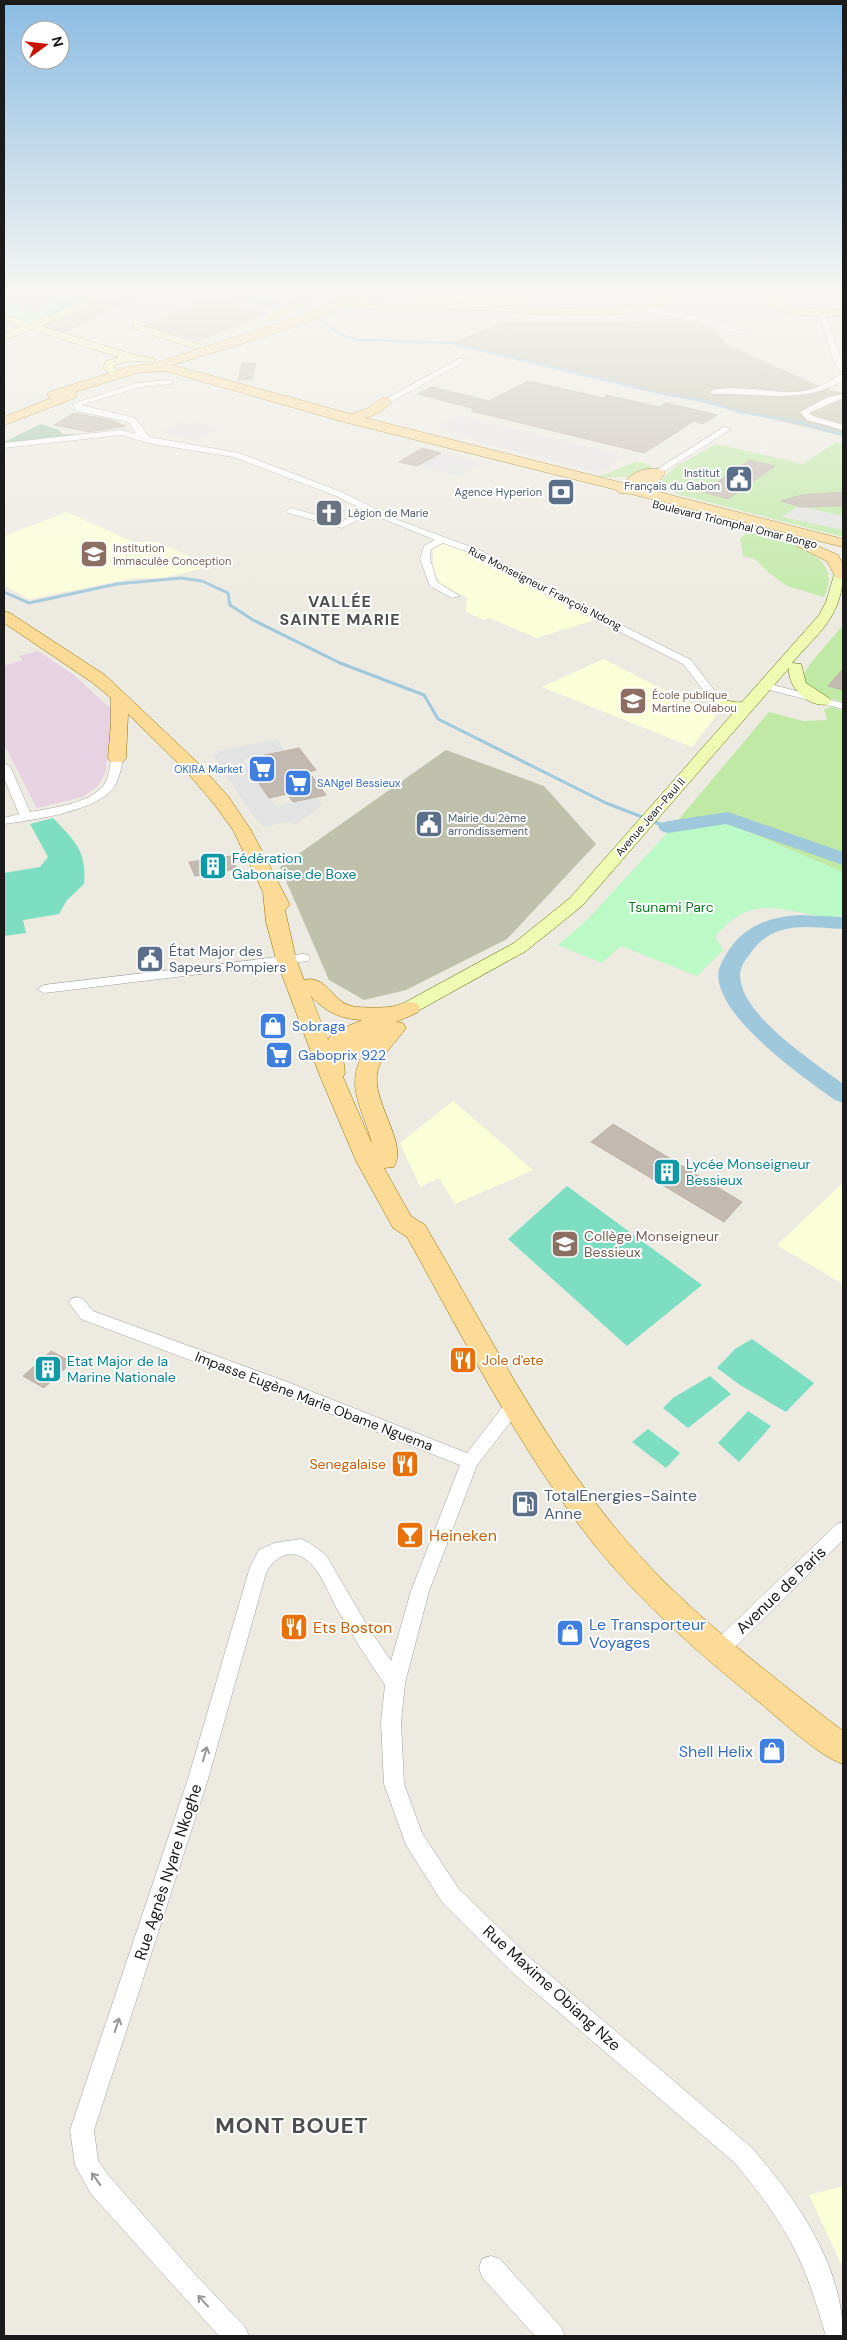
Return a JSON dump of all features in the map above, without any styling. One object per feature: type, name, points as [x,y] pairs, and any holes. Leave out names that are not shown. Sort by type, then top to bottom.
[{"type":"main road","points":[[4,415],[30,404]]},
{"type":"main road","points":[[4,421],[49,404]]},
{"type":"main road","name":"Boulevard Triomphal Omar Bongo","points":[[270,404],[843,552]]},
{"type":"main road","points":[[275,404],[337,418],[374,411],[382,404]]},
{"type":"main road","points":[[297,404],[316,409],[356,414],[379,404]]},
{"type":"main road","points":[[374,411],[373,420],[386,428]]},
{"type":"main road","points":[[356,414],[358,424],[428,445]]},
{"type":"main road","name":"Boulevard Triomphal Omar Bongo","points":[[356,414],[386,428],[587,478],[633,484],[667,499],[769,524],[843,545]]},
{"type":"main road","points":[[542,474],[608,488],[633,484],[640,488],[654,476]]},
{"type":"main road","points":[[654,476],[653,492],[667,499]]},
{"type":"main road","points":[[633,484],[638,496],[702,516]]},
{"type":"main road","points":[[781,536],[813,547],[830,556],[843,575]]},
{"type":"main road","name":"Avenue Jean-Paul II","points":[[404,1017],[476,986],[535,950],[569,921],[772,687],[830,611],[843,575]]},
{"type":"main road","name":"Avenue Jean-Paul II","points":[[654,822],[734,722],[749,706],[796,667],[843,612]]},
{"type":"main road","points":[[4,616],[84,667],[119,696],[212,789],[232,815],[251,846],[273,892],[276,922],[323,1043],[335,1048],[358,1048],[404,1017]]},
{"type":"main road","points":[[796,667],[795,679],[800,686],[824,701]]},
{"type":"main road","points":[[119,696],[121,746]]},
{"type":"main road","points":[[719,703],[735,708],[749,706]]},
{"type":"main road","points":[[719,703],[734,722]]},
{"type":"main road","points":[[121,746],[140,728],[144,721]]},
{"type":"main road","points":[[121,746],[137,738],[150,738],[168,743]]},
{"type":"main road","points":[[292,961],[329,1005],[346,1013],[404,1017]]},
{"type":"main road","points":[[292,961],[314,1034],[358,1139],[402,1222],[416,1231],[514,1405],[572,1493],[636,1572],[718,1651],[843,1750]]},
{"type":"main road","points":[[312,984],[335,1048],[367,1122],[417,1221],[416,1231]]},
{"type":"main road","points":[[386,1161],[386,1152],[368,1100],[364,1079],[367,1066],[377,1049],[404,1017]]},
{"type":"main road","points":[[335,1048],[331,1067],[358,1131],[358,1139]]},
{"type":"street","points":[[76,404],[80,409],[128,418],[134,421],[138,433],[145,438]]},
{"type":"street","points":[[820,404],[804,412],[810,418],[843,428]]},
{"type":"street","points":[[654,476],[727,429]]},
{"type":"street","name":"Rue Monseigneur François Ndong","points":[[4,446],[121,432],[236,454],[339,494],[369,511],[479,552],[525,580],[687,662],[719,703]]},
{"type":"street","points":[[291,511],[342,525],[369,511]]},
{"type":"street","points":[[444,539],[427,548],[425,559],[433,584],[455,596]]},
{"type":"street","points":[[772,687],[843,706]]},
{"type":"street","points":[[4,821],[65,807],[97,796],[108,788],[112,780],[121,746]]},
{"type":"street","points":[[4,766],[26,816]]},
{"type":"street","points":[[44,989],[292,961]]},
{"type":"street","name":"Impasse Eugène Marie Obame Nguema","points":[[77,1303],[86,1315],[279,1386],[470,1462]]},
{"type":"street","name":"Rue Maxime Obiang Nze","points":[[514,1405],[470,1462],[420,1591],[395,1683],[391,1722],[394,1784],[413,1838],[450,1895],[522,1966],[694,2111],[743,2155],[772,2189],[792,2220],[815,2265],[839,2336]]},
{"type":"street","name":"Avenue de Paris","points":[[718,1651],[843,1529]]},
{"type":"street","name":"Rue Agnès Nyare Nkoghe","points":[[236,2336],[100,2185],[87,2166],[82,2130],[198,1779],[257,1572],[266,1555],[282,1548],[301,1547],[319,1560],[361,1633],[395,1683]]},
{"type":"street","points":[[491,2268],[552,2336]]},
{"type":"shaded area","points":[[709,404],[843,404],[843,436]]},
{"type":"shaded area","points":[[456,415],[625,456],[599,472],[476,441],[473,437],[437,427]]},
{"type":"shaded area","points":[[182,421],[214,426],[216,428],[198,440],[161,433]]},
{"type":"shaded area","points":[[41,424],[59,430],[62,434],[88,435],[10,444],[4,442]]},
{"type":"shaded area","points":[[442,453],[481,463],[459,476],[420,466]]},
{"type":"shaded area","points":[[798,506],[843,516],[843,530],[782,517]]},
{"type":"shaded area","name":"Institution Immaculée Conception","points":[[67,512],[133,542],[157,542],[211,566],[162,578],[134,578],[29,599],[4,585],[4,536]]},
{"type":"shaded area","points":[[444,543],[475,554],[505,574],[594,620],[537,638],[489,618],[485,620],[466,612],[467,598],[439,583],[433,568],[433,549]]},
{"type":"shaded area","points":[[38,651],[75,676],[111,709],[112,732],[105,773],[98,786],[82,797],[37,808],[4,744],[4,666],[23,660],[19,656]]},
{"type":"shaded area","name":"École publique Martine Oulabou","points":[[603,659],[716,716],[692,747],[542,687]]},
{"type":"shaded area","points":[[277,739],[285,751],[243,760],[276,806],[317,797],[322,806],[296,824],[288,822],[264,827],[253,816],[213,756],[218,754],[217,751]]},
{"type":"shaded area","points":[[446,750],[544,786],[596,844],[507,939],[406,990],[364,1000],[329,980],[280,867]]},
{"type":"shaded area","points":[[453,1101],[533,1170],[455,1204],[439,1178],[420,1187],[400,1143]]},
{"type":"shaded area","points":[[843,1183],[843,1284],[777,1245]]},
{"type":"shaded area","points":[[843,2186],[843,2268],[809,2195]]},
{"type":"green space","points":[[836,442],[843,444],[843,537],[677,494],[661,487],[661,480],[675,467],[716,444],[803,464]]},
{"type":"green space","points":[[636,462],[645,463],[652,467],[629,477],[598,477]]},
{"type":"green space","points":[[747,532],[791,544],[806,550],[818,558],[826,568],[829,581],[824,597],[787,586],[769,573],[755,559],[743,556],[740,539]]},
{"type":"green space","points":[[843,625],[843,702],[817,694],[801,678],[810,664]]},
{"type":"green space","points":[[833,707],[843,711],[843,872],[727,823],[668,832],[769,712],[803,721],[827,720],[824,709]]},
{"type":"green space","points":[[53,818],[68,833],[78,847],[84,863],[84,884],[67,900],[59,914],[23,920],[26,933],[4,936],[4,873],[40,867],[48,857],[30,824]]},
{"type":"green space","name":"Tsunami Parc","points":[[727,823],[843,872],[843,915],[825,917],[772,908],[760,908],[749,911],[738,916],[715,937],[723,950],[697,976],[621,946],[602,963],[558,945],[587,920],[668,832]]},
{"type":"green space","points":[[567,1186],[702,1285],[627,1346],[508,1239]]},
{"type":"green space","points":[[752,1339],[814,1383],[786,1412],[740,1385],[717,1368],[735,1349]]},
{"type":"green space","points":[[710,1376],[731,1394],[688,1428],[663,1408],[673,1398]]},
{"type":"green space","points":[[748,1411],[771,1426],[739,1462],[718,1443]]},
{"type":"green space","points":[[648,1429],[680,1453],[666,1468],[632,1442]]},
{"type":"building","points":[[457,404],[647,404],[659,407],[664,404],[671,404],[717,415],[703,424],[694,421],[644,453],[471,411],[475,409]]},
{"type":"building","points":[[74,413],[111,420],[126,426],[89,432],[54,425]]},
{"type":"building","points":[[422,448],[441,453],[417,466],[399,462]]},
{"type":"building","name":"Institut Français du Gabon","points":[[750,460],[775,466],[728,499],[702,492]]},
{"type":"building","points":[[843,492],[843,506],[800,507],[781,501],[802,495]]},
{"type":"building","points":[[843,669],[843,690],[828,686]]},
{"type":"building","name":"SANgel Bessieux","points":[[299,748],[316,770],[309,772],[326,795],[293,802],[287,794],[269,798],[253,775],[271,771],[260,756]]},
{"type":"building","name":"Fédération Gabonaise de Boxe","points":[[231,856],[237,869],[195,876],[189,862]]},
{"type":"building","name":"Lycée Monseigneur Bessieux","points":[[613,1124],[742,1202],[724,1222],[591,1142]]},
{"type":"building","name":"Etat Major de la Marine Nationale","points":[[51,1351],[72,1362],[44,1388],[23,1376]]},
{"type":"waterway","points":[[715,404],[741,412],[793,421],[843,435]]},
{"type":"waterway","points":[[4,592],[29,603],[117,584],[181,578],[202,581],[228,593],[230,605],[253,620],[340,663],[424,695],[438,719],[606,803],[650,820]]},
{"type":"waterway","points":[[668,827],[728,818],[843,859]]},
{"type":"waterway","points":[[647,819],[668,827]]},
{"type":"waterway","points":[[843,923],[799,921],[767,927],[757,932],[751,938],[733,962],[729,976],[732,991],[742,1008],[757,1025],[794,1058],[843,1095]]},
{"type":"place","name":"Institut Français du Gabon","points":[[739,479]]},
{"type":"place","name":"Agence Hyperion","points":[[561,492]]},
{"type":"place","name":"Légion de Marie","points":[[329,513]]},
{"type":"place","name":"Institution Immaculée Conception","points":[[94,554]]},
{"type":"place","name":"École publique Martine Oulabou","points":[[633,701]]},
{"type":"place","name":"OKIRA Market","points":[[262,769]]},
{"type":"place","name":"SANgel Bessieux","points":[[298,783]]},
{"type":"place","name":"Mairie du 2ème arrondissement","points":[[429,824]]},
{"type":"place","name":"Fédération Gabonaise de Boxe","points":[[213,866]]},
{"type":"place","name":"État Major des Sapeurs Pompiers","points":[[150,959]]},
{"type":"place","name":"Sobraga","points":[[273,1026]]},
{"type":"place","name":"Gaboprix 922","points":[[279,1055]]},
{"type":"place","name":"Lycée Monseigneur Bessieux","points":[[667,1172]]},
{"type":"place","name":"Collège Monseigneur Bessieux","points":[[565,1244]]},
{"type":"place","name":"Jole d'ete","points":[[463,1360]]},
{"type":"place","name":"Etat Major de la Marine Nationale","points":[[48,1369]]},
{"type":"place","name":"Senegalaise","points":[[405,1464]]},
{"type":"place","name":"TotalEnergies-Sainte Anne","points":[[525,1504]]},
{"type":"place","name":"Heineken","points":[[410,1535]]},
{"type":"place","name":"Ets Boston","points":[[294,1627]]},
{"type":"place","name":"Le Transporteur Voyages","points":[[570,1633]]},
{"type":"place","name":"Shell Helix","points":[[772,1751]]},
{"type":"district","name":"VALLÉE SAINTE MARIE","points":[[340,610]]},
{"type":"district","name":"MONT BOUET","points":[[292,2125]]}]
